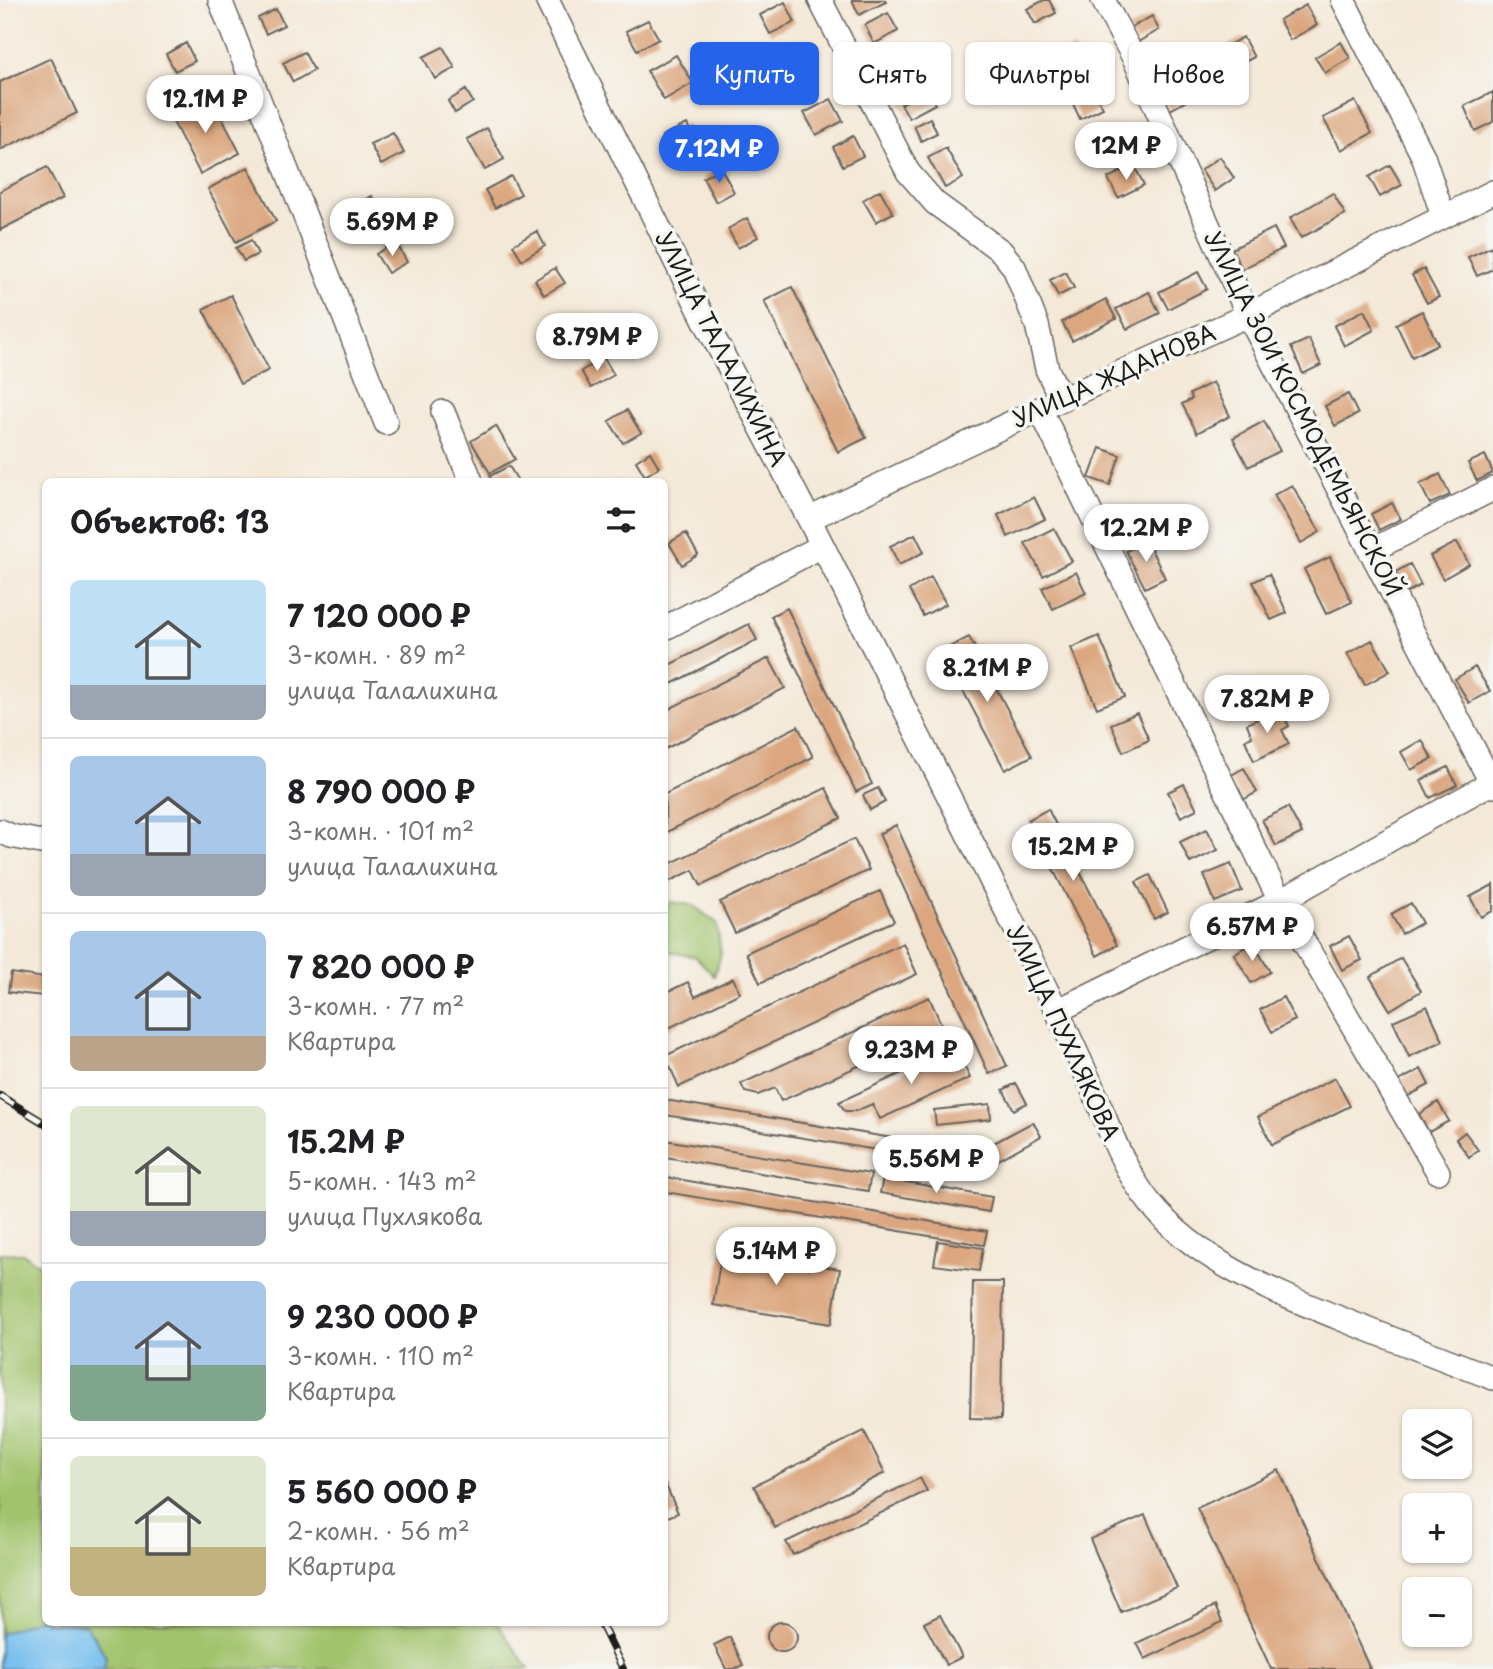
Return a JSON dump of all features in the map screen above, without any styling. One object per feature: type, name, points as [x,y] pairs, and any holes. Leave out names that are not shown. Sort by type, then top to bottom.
[{"type":"street","points":[[220,0],[386,422]]},
{"type":"street","name":"УЛИЦА ТАЛАЛИХИНА","points":[[547,0],[698,307],[822,546]]},
{"type":"street","points":[[820,0],[908,172],[935,203],[1001,251],[1014,267],[1037,325],[1047,369],[1061,399]]},
{"type":"street","name":"УЛИЦА ЗОИ КОСМОДЕМЬЯНСКОЙ","points":[[1103,0],[1135,60],[1248,315],[1492,784]]},
{"type":"street","points":[[1343,0],[1423,156],[1443,216]]},
{"type":"street","name":"УЛИЦА ЖДАНОВА","points":[[809,519],[1061,399],[1248,315],[1493,192]]},
{"type":"street","points":[[1040,409],[1280,901],[1438,1172]]},
{"type":"street","points":[[443,412],[470,478]]},
{"type":"street","points":[[1370,551],[1493,489]]},
{"type":"street","points":[[668,626],[822,546]]},
{"type":"street","name":"УЛИЦА ПУХЛЯКОВА","points":[[822,546],[1057,1011],[1117,1147],[1134,1180],[1150,1203],[1193,1243],[1229,1268],[1273,1291],[1493,1378]]},
{"type":"street","points":[[1057,1011],[1280,901],[1492,784]]},
{"type":"street","points":[[0,831],[42,843]]},
{"type":"green space","points":[[671,902],[692,905],[717,923],[721,954],[714,976],[696,957],[668,952],[668,904]]},
{"type":"green space","points":[[0,1253],[24,1254],[42,1267],[42,1626],[499,1626],[529,1669],[0,1669]]},
{"type":"water","points":[[41,1618],[42,1626],[87,1626],[106,1656],[104,1669],[0,1669],[0,1634]]},
{"type":"building","points":[[852,0],[885,0],[886,2],[859,15]]},
{"type":"building","points":[[1049,0],[1056,13],[1035,24],[1027,9]]},
{"type":"building","points":[[785,2],[795,22],[770,34],[760,15]]},
{"type":"building","points":[[1306,5],[1317,25],[1290,40],[1279,20]]},
{"type":"building","points":[[276,9],[284,25],[266,34],[258,18]]},
{"type":"building","points":[[888,13],[898,31],[873,42],[865,25]]},
{"type":"building","points":[[1152,16],[1159,30],[1135,42],[1128,29]]},
{"type":"building","points":[[648,20],[659,39],[637,50],[626,31]]},
{"type":"building","points":[[1341,42],[1350,58],[1325,73],[1315,57]]},
{"type":"building","points":[[186,43],[195,61],[175,71],[166,54]]},
{"type":"building","points":[[443,47],[455,68],[435,79],[423,57]]},
{"type":"building","points":[[304,52],[314,70],[293,82],[283,63]]},
{"type":"building","points":[[676,55],[690,78],[690,85],[664,100],[647,71]]},
{"type":"building","points":[[51,58],[77,113],[0,150],[0,82]]},
{"type":"building","points":[[466,90],[473,102],[455,113],[448,101]]},
{"type":"building","points":[[1493,92],[1493,122],[1475,131],[1464,106]]},
{"type":"building","points":[[210,95],[240,153],[200,174],[170,116]]},
{"type":"building","points":[[831,99],[843,121],[816,135],[804,113]]},
{"type":"building","points":[[1355,101],[1372,133],[1341,150],[1323,118]]},
{"type":"building","points":[[902,105],[933,105],[909,118]]},
{"type":"building","points":[[1073,105],[1101,105],[1103,108],[1080,119]]},
{"type":"building","points":[[930,118],[937,133],[921,141],[914,126]]},
{"type":"building","points":[[687,124],[695,140],[669,152],[662,136]]},
{"type":"building","points":[[487,128],[504,159],[485,170],[467,139]]},
{"type":"building","points":[[393,133],[404,153],[381,165],[370,144]]},
{"type":"building","points":[[853,136],[863,156],[843,166],[833,147]]},
{"type":"building","points":[[946,148],[963,178],[945,188],[928,158]]},
{"type":"building","points":[[1220,157],[1234,178],[1215,191],[1201,170]]},
{"type":"building","points":[[1134,165],[1144,185],[1118,198],[1108,178]]},
{"type":"building","points":[[1390,165],[1402,185],[1380,197],[1369,177]]},
{"type":"building","points":[[47,167],[63,198],[0,230],[0,191]]},
{"type":"building","points":[[248,167],[276,221],[236,242],[208,189]]},
{"type":"building","points":[[721,168],[734,192],[716,202],[703,178]]},
{"type":"building","points":[[511,176],[521,194],[495,208],[485,190]]},
{"type":"building","points":[[880,190],[893,213],[876,222],[863,200]]},
{"type":"building","points":[[1333,193],[1345,214],[1301,238],[1290,218]]},
{"type":"building","points":[[372,196],[386,219],[368,229],[354,207]]},
{"type":"building","points":[[747,218],[758,237],[738,248],[728,229]]},
{"type":"building","points":[[1274,228],[1284,248],[1242,269],[1232,249]]},
{"type":"building","points":[[537,231],[545,246],[522,260],[513,245]]},
{"type":"building","points":[[251,240],[258,254],[244,261],[236,248]]},
{"type":"building","points":[[396,242],[407,262],[388,273],[376,254]]},
{"type":"building","points":[[1492,246],[1493,269],[1477,276],[1468,257]]},
{"type":"building","points":[[555,268],[565,283],[544,295],[535,280]]},
{"type":"building","points":[[1424,269],[1439,297],[1427,303],[1412,275]]},
{"type":"building","points":[[1066,272],[1074,288],[1058,296],[1050,280]]},
{"type":"building","points":[[1198,272],[1207,289],[1168,309],[1159,292]]},
{"type":"building","points":[[792,287],[866,438],[838,452],[764,301]]},
{"type":"building","points":[[1149,292],[1160,313],[1127,329],[1116,309]]},
{"type":"building","points":[[231,295],[269,370],[240,384],[203,309]]},
{"type":"building","points":[[1106,299],[1116,319],[1072,341],[1062,322]]},
{"type":"building","points":[[1364,310],[1374,330],[1344,346],[1334,326]]},
{"type":"building","points":[[1422,311],[1438,344],[1412,357],[1396,324]]},
{"type":"building","points":[[579,314],[589,331],[570,341],[561,324]]},
{"type":"building","points":[[1309,339],[1321,365],[1303,374],[1291,347]]},
{"type":"building","points":[[604,358],[614,375],[591,388],[581,371]]},
{"type":"building","points":[[1213,382],[1230,416],[1197,433],[1182,404],[1192,399],[1190,394]]},
{"type":"building","points":[[1348,394],[1358,414],[1335,426],[1325,406]]},
{"type":"building","points":[[627,410],[641,433],[623,443],[609,421]]},
{"type":"building","points":[[1264,421],[1280,451],[1248,467],[1233,438]]},
{"type":"building","points":[[496,426],[515,459],[490,473],[471,441]]},
{"type":"building","points":[[1100,448],[1120,455],[1110,485],[1089,478]]},
{"type":"building","points":[[650,452],[659,467],[645,476],[636,461]]},
{"type":"building","points":[[1485,455],[1493,473],[1477,481],[1468,463]]},
{"type":"building","points":[[509,466],[516,478],[491,478],[490,476]]},
{"type":"building","points":[[1440,474],[1450,495],[1430,504],[1420,484]]},
{"type":"building","points":[[1292,485],[1320,532],[1301,543],[1274,495]]},
{"type":"building","points":[[1034,497],[1045,519],[1008,537],[998,515]]},
{"type":"building","points":[[1392,503],[1401,519],[1379,530],[1371,514]]},
{"type":"building","points":[[1054,528],[1072,561],[1043,576],[1025,543]]},
{"type":"building","points":[[686,533],[698,555],[682,565],[669,543]]},
{"type":"building","points":[[915,534],[924,552],[899,565],[890,546]]},
{"type":"building","points":[[1147,541],[1165,578],[1145,588],[1126,551]]},
{"type":"building","points":[[1457,542],[1469,564],[1443,579],[1430,556]]},
{"type":"building","points":[[1330,557],[1352,602],[1326,614],[1304,569]]},
{"type":"building","points":[[1410,564],[1421,585],[1400,596],[1389,576]]},
{"type":"building","points":[[1076,572],[1086,593],[1053,609],[1042,588]]},
{"type":"building","points":[[1269,574],[1287,613],[1271,620],[1253,582]]},
{"type":"building","points":[[931,577],[946,604],[923,616],[909,590]]},
{"type":"building","points":[[787,608],[872,784],[856,792],[771,616]]},
{"type":"building","points":[[749,624],[757,640],[668,685],[668,665]]},
{"type":"building","points":[[1099,636],[1125,697],[1097,708],[1071,648]]},
{"type":"building","points":[[969,637],[1032,756],[1005,770],[942,651]]},
{"type":"building","points":[[1372,640],[1390,671],[1365,685],[1347,654]]},
{"type":"building","points":[[769,658],[785,688],[668,747],[668,709]]},
{"type":"building","points":[[1475,667],[1490,691],[1469,703],[1455,679]]},
{"type":"building","points":[[1280,708],[1289,726],[1282,730],[1289,744],[1254,761],[1245,740],[1252,737],[1247,724]]},
{"type":"building","points":[[1137,713],[1149,740],[1123,752],[1111,724]]},
{"type":"building","points":[[798,726],[813,757],[668,831],[668,792]]},
{"type":"building","points":[[1422,740],[1432,759],[1411,770],[1401,752]]},
{"type":"building","points":[[1448,767],[1457,785],[1430,798],[1421,780]]},
{"type":"building","points":[[1244,768],[1257,792],[1241,801],[1228,777]]},
{"type":"building","points":[[1184,784],[1197,809],[1181,817],[1168,792]]},
{"type":"building","points":[[826,788],[841,818],[701,886],[693,870],[668,882],[668,865]]},
{"type":"building","points":[[878,788],[885,802],[870,810],[863,795]]},
{"type":"building","points":[[1288,807],[1302,833],[1276,846],[1262,820]]},
{"type":"building","points":[[1048,809],[1117,945],[1097,956],[1028,820]]},
{"type":"building","points":[[896,825],[1007,1066],[989,1074],[879,834]]},
{"type":"building","points":[[1207,829],[1218,850],[1190,863],[1180,842]]},
{"type":"building","points":[[854,839],[869,870],[735,933],[720,902]]},
{"type":"building","points":[[1231,864],[1242,891],[1215,902],[1204,875]]},
{"type":"building","points":[[1150,875],[1168,912],[1154,919],[1136,882]]},
{"type":"building","points":[[1493,885],[1493,911],[1481,917],[1470,897]]},
{"type":"building","points":[[880,891],[894,921],[760,983],[746,953]]},
{"type":"building","points":[[1411,903],[1422,923],[1402,934],[1391,914]]},
{"type":"building","points":[[1349,936],[1362,960],[1342,970],[1330,946]]},
{"type":"building","points":[[1253,942],[1270,972],[1251,983],[1234,954]]},
{"type":"building","points":[[903,943],[917,974],[679,1087],[668,1063],[668,1055]]},
{"type":"building","points":[[1401,958],[1421,991],[1390,1010],[1370,977]]},
{"type":"building","points":[[11,973],[42,977],[42,996],[8,992]]},
{"type":"building","points":[[733,978],[740,993],[668,1029],[668,992],[688,982],[695,997]]},
{"type":"building","points":[[929,997],[943,1028],[781,1101],[775,1088],[758,1095],[745,1092],[741,1084]]},
{"type":"building","points":[[1283,997],[1295,1020],[1272,1032],[1260,1010]]},
{"type":"building","points":[[1427,1006],[1443,1041],[1409,1057],[1393,1021]]},
{"type":"building","points":[[956,1048],[970,1078],[880,1119],[872,1104],[856,1111],[845,1111],[839,1102]]},
{"type":"building","points":[[1421,1069],[1429,1085],[1401,1100],[1393,1084]]},
{"type":"building","points":[[1335,1078],[1350,1106],[1272,1145],[1258,1117]]},
{"type":"building","points":[[1016,1083],[1027,1103],[1014,1110],[1003,1090]]},
{"type":"building","points":[[668,1101],[976,1152],[974,1166],[668,1115]]},
{"type":"building","points":[[1438,1102],[1449,1121],[1429,1132],[1419,1114]]},
{"type":"building","points":[[990,1104],[991,1119],[936,1125],[934,1110]]},
{"type":"building","points":[[1033,1122],[1041,1136],[988,1166],[979,1151]]},
{"type":"building","points":[[1465,1132],[1478,1150],[1469,1157],[1456,1139]]},
{"type":"building","points":[[668,1140],[871,1174],[868,1191],[668,1158]]},
{"type":"building","points":[[668,1178],[987,1231],[984,1245],[668,1192]]},
{"type":"building","points":[[883,1178],[992,1197],[989,1212],[880,1193]]},
{"type":"building","points":[[938,1241],[983,1248],[979,1271],[934,1265]]},
{"type":"building","points":[[722,1250],[840,1269],[831,1324],[713,1305]]},
{"type":"building","points":[[973,1282],[1003,1282],[1001,1419],[970,1418]]},
{"type":"building","points":[[864,1431],[885,1473],[775,1528],[754,1486]]},
{"type":"building","points":[[1279,1470],[1370,1669],[1271,1669],[1197,1508]]},
{"type":"building","points":[[920,1478],[927,1491],[793,1555],[786,1542]]},
{"type":"building","points":[[668,1490],[678,1513],[668,1517]]},
{"type":"building","points":[[1145,1515],[1177,1588],[1121,1612],[1090,1539]]},
{"type":"building","points":[[1215,1606],[1222,1622],[1145,1659],[1137,1643]]},
{"type":"building","points":[[940,1615],[962,1657],[946,1665],[924,1623]]},
{"type":"building","points":[[782,1622],[788,1623],[796,1631],[796,1643],[788,1651],[782,1652],[776,1651],[768,1643],[767,1637],[768,1631],[776,1623]]},
{"type":"building","points":[[730,1637],[743,1665],[726,1669],[714,1645]]},
{"type":"railway","points":[[0,1096],[42,1122]]},
{"type":"railway","points":[[602,1626],[623,1669]]}]
